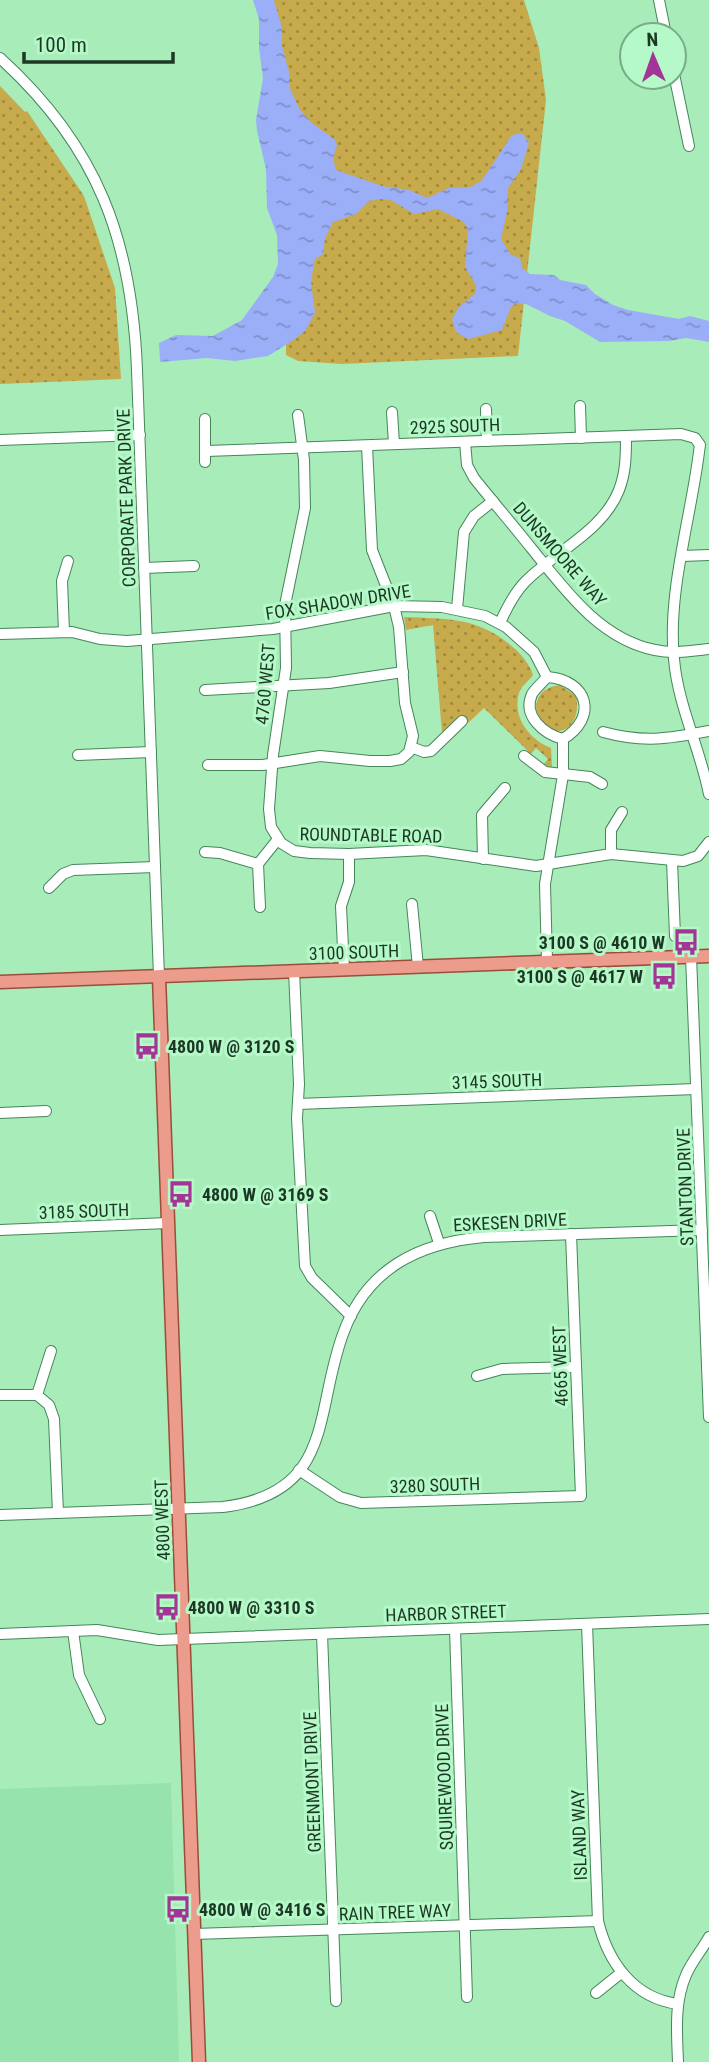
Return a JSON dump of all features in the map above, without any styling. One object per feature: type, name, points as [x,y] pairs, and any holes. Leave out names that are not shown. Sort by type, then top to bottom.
[{"type":"main road","name":"3100 SOUTH","points":[[0,982],[709,956]]},
{"type":"main road","name":"4800 WEST","points":[[159,977],[199,2062]]},
{"type":"street","points":[[659,0],[663,21]]},
{"type":"street","name":"CORPORATE PARK DRIVE","points":[[0,58],[33,90],[68,133],[92,174],[115,225],[126,265],[134,311],[159,977]]},
{"type":"street","points":[[678,91],[690,146]]},
{"type":"street","points":[[580,406],[582,438]]},
{"type":"street","points":[[486,409],[487,441]]},
{"type":"street","points":[[392,412],[394,444]]},
{"type":"street","name":"4760 WEST","points":[[278,839],[269,822],[272,763],[284,686],[286,594],[305,508],[298,415]]},
{"type":"street","name":"2925 SOUTH","points":[[205,419],[206,457],[301,448],[687,434],[695,438],[700,445],[682,556]]},
{"type":"street","points":[[0,440],[140,435]]},
{"type":"street","points":[[500,623],[519,589],[601,519],[612,505],[625,470],[626,436]]},
{"type":"street","name":"DUNSMOORE WAY","points":[[465,442],[469,469],[585,611],[607,628],[645,648],[673,652],[709,649]]},
{"type":"street","points":[[208,765],[272,763],[320,756],[390,761],[406,756],[411,747],[413,736],[405,703],[402,648],[394,607],[372,550],[367,446]]},
{"type":"street","points":[[457,609],[464,532],[474,516],[493,501]]},
{"type":"street","points":[[709,555],[682,556],[674,612],[673,652],[680,694],[709,794]]},
{"type":"street","points":[[64,632],[62,581],[68,561]]},
{"type":"street","points":[[144,568],[194,566]]},
{"type":"street","name":"FOX SHADOW DRIVE","points":[[0,635],[64,632],[108,640],[147,639],[285,627],[394,607],[426,606],[457,609],[500,623],[528,645],[547,677]]},
{"type":"street","points":[[205,690],[337,682],[403,672]]},
{"type":"street","points":[[547,677],[569,682],[579,689],[584,699],[584,712],[579,724],[563,739],[553,737],[542,729],[530,710],[533,694],[547,677]]},
{"type":"street","points":[[411,747],[425,752],[435,750],[462,721]]},
{"type":"street","points":[[603,732],[647,740],[709,732]]},
{"type":"street","points":[[547,962],[544,899],[562,775],[563,739]]},
{"type":"street","points":[[78,755],[151,752]]},
{"type":"street","points":[[524,756],[545,772],[590,777],[601,784]]},
{"type":"street","points":[[483,859],[482,815],[505,788]]},
{"type":"street","points":[[611,854],[611,830],[622,813]]},
{"type":"street","points":[[260,907],[258,864],[278,839]]},
{"type":"street","name":"ROUNDTABLE ROAD","points":[[278,839],[285,846],[300,852],[349,854],[426,850],[536,866],[611,854],[672,861],[692,859],[709,844]]},
{"type":"street","points":[[205,852],[220,853],[258,864]]},
{"type":"street","points":[[344,969],[341,906],[349,882],[349,854]]},
{"type":"street","points":[[672,861],[675,936]]},
{"type":"street","points":[[49,888],[63,874],[73,870],[155,867]]},
{"type":"street","points":[[412,904],[418,967]]},
{"type":"street","name":"STANTON DRIVE","points":[[691,956],[709,1417]]},
{"type":"street","points":[[294,971],[305,1266],[312,1278],[351,1316]]},
{"type":"street","name":"3145 SOUTH","points":[[298,1104],[696,1089]]},
{"type":"street","points":[[0,1113],[46,1111]]},
{"type":"street","points":[[430,1216],[439,1243]]},
{"type":"street","name":"3185 SOUTH","points":[[0,1230],[168,1223]]},
{"type":"street","name":"ESKESEN DRIVE","points":[[179,1508],[223,1507],[258,1499],[281,1487],[299,1470],[313,1449],[321,1427],[339,1346],[351,1316],[373,1285],[391,1268],[414,1253],[439,1243],[484,1237],[702,1230]]},
{"type":"street","name":"4665 WEST","points":[[571,1234],[581,1496]]},
{"type":"street","points":[[37,1395],[51,1352]]},
{"type":"street","points":[[477,1376],[502,1369],[575,1367]]},
{"type":"street","points":[[0,1395],[37,1395],[49,1405],[54,1419],[58,1513]]},
{"type":"street","name":"3280 SOUTH","points":[[299,1470],[332,1493],[360,1503],[581,1496]]},
{"type":"street","points":[[0,1515],[179,1508]]},
{"type":"street","name":"HARBOR STREET","points":[[0,1634],[109,1631],[158,1640],[709,1619]]},
{"type":"street","name":"ISLAND WAY","points":[[586,1624],[597,1921],[608,1954],[621,1973],[634,1986],[660,2001],[678,2004]]},
{"type":"street","name":"SQUIREWOOD DRIVE","points":[[455,1629],[467,1997]]},
{"type":"street","points":[[73,1631],[79,1675],[100,1719]]},
{"type":"street","name":"GREENMONT DRIVE","points":[[322,1633],[336,2001]]},
{"type":"street","name":"RAIN TREE WAY","points":[[194,1934],[597,1921]]},
{"type":"street","points":[[678,2062],[678,2004],[686,1975],[709,1937]]},
{"type":"street","points":[[596,1993],[621,1973]]},
{"type":"shaded area","points":[[271,0],[524,0],[539,48],[546,100],[518,356],[342,364],[298,361],[286,355],[287,73]]},
{"type":"shaded area","points":[[0,86],[27,111],[84,196],[115,288],[121,379],[0,384]]},
{"type":"shaded area","points":[[404,617],[476,625],[501,638],[517,651],[533,675],[521,688],[518,711],[530,734],[551,748],[552,767],[543,765],[548,759],[536,748],[531,754],[484,708],[468,723],[459,716],[442,733],[433,625],[406,630]]},
{"type":"shaded area","points":[[560,685],[576,696],[577,709],[569,727],[554,731],[540,720],[536,708],[538,698],[543,692]]},
{"type":"shaded area","points":[[171,1783],[179,2062],[0,2062],[0,1789]]},
{"type":"water","points":[[253,0],[274,0],[282,28],[282,46],[289,72],[290,89],[300,110],[335,140],[336,170],[382,186],[409,190],[427,198],[449,188],[471,187],[482,180],[512,135],[522,133],[529,143],[521,169],[508,188],[507,212],[501,239],[511,255],[520,258],[522,268],[530,274],[554,275],[560,280],[586,285],[613,305],[628,310],[679,319],[690,316],[709,321],[709,342],[686,338],[669,341],[600,342],[565,321],[526,304],[517,303],[511,307],[502,330],[468,339],[456,332],[452,319],[458,308],[476,293],[476,285],[465,267],[468,230],[464,222],[438,209],[414,214],[391,200],[380,199],[369,201],[356,214],[333,222],[325,238],[323,254],[315,259],[311,281],[315,313],[305,331],[292,341],[268,356],[235,361],[207,358],[160,362],[159,343],[176,335],[213,336],[242,320],[273,277],[278,264],[277,235],[267,208],[266,169],[257,131],[256,120],[263,78],[259,19]]},
{"type":"place","name":"3100 S @ 4610 W","points":[[686,942]]},
{"type":"place","name":"3100 S @ 4617 W","points":[[664,976]]},
{"type":"place","name":"4800 W @ 3120 S","points":[[147,1046]]},
{"type":"place","name":"4800 W @ 3169 S","points":[[181,1194]]},
{"type":"place","name":"4800 W @ 3310 S","points":[[167,1607]]},
{"type":"place","name":"4800 W @ 3416 S","points":[[178,1909]]}]
